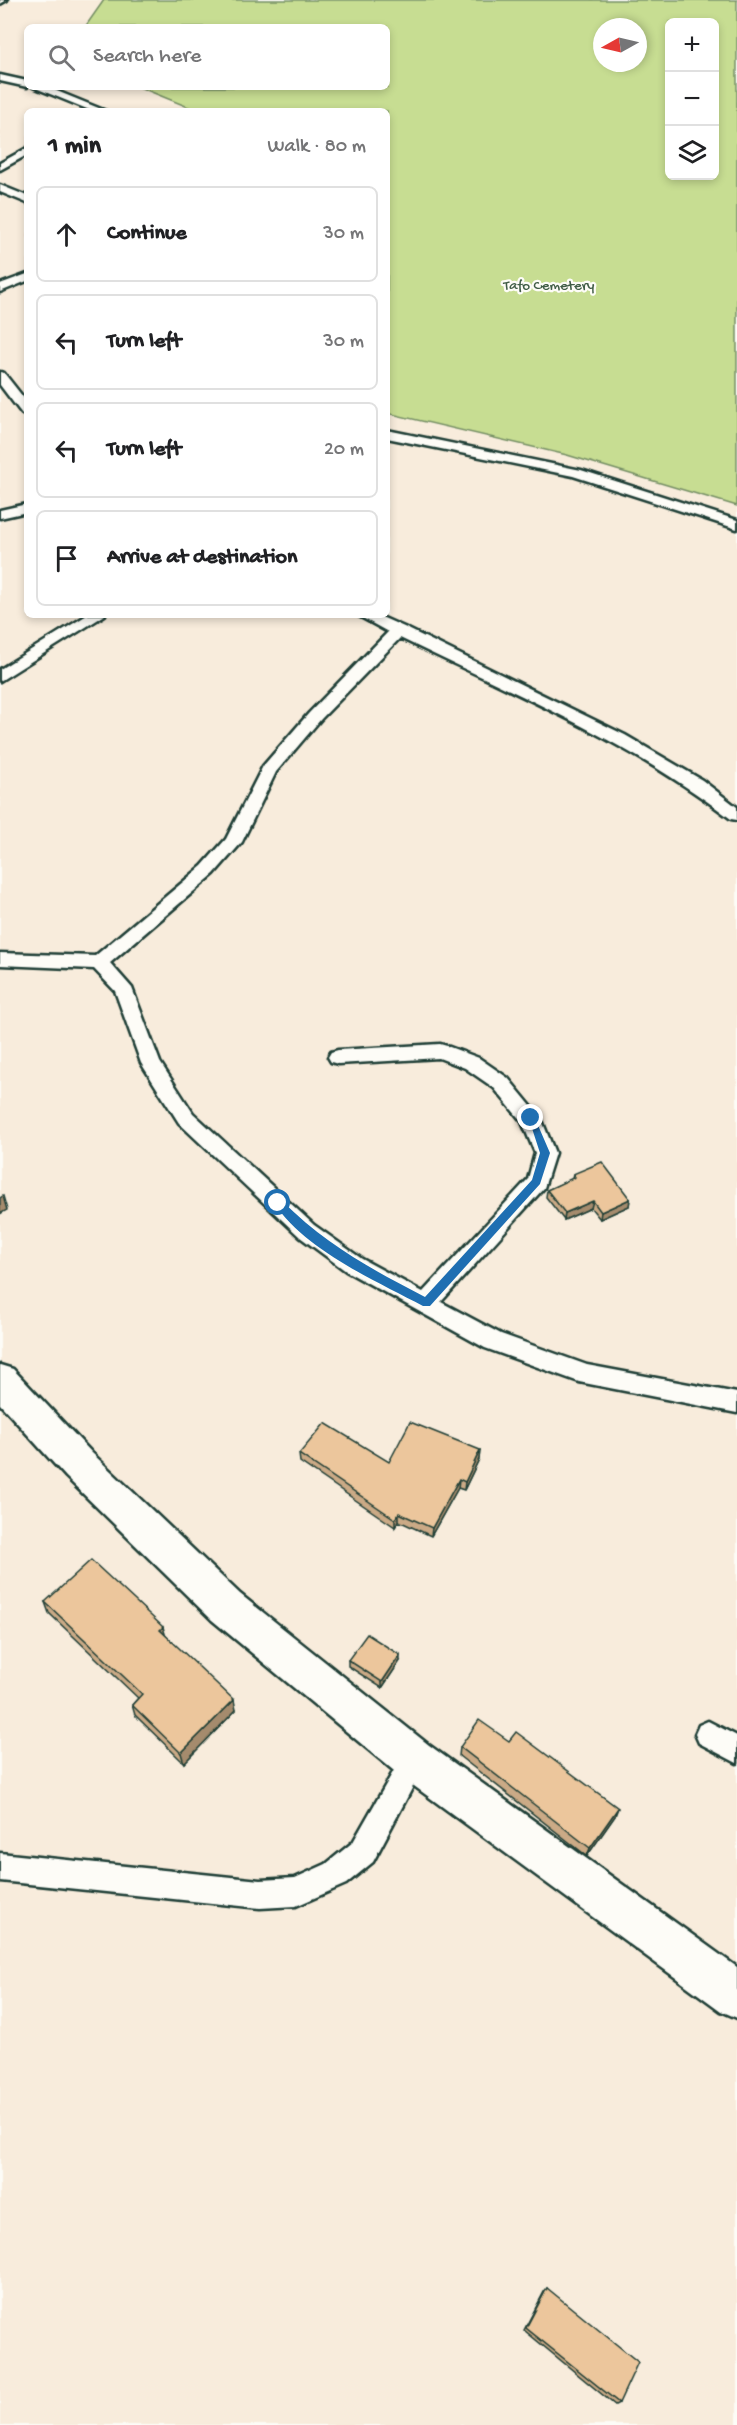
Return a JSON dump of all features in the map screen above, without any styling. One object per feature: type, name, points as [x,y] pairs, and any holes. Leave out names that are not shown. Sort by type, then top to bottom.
[{"type":"street","points":[[0,1380],[79,1465],[226,1607],[414,1760],[737,1995]]},
{"type":"lane","points":[[0,78],[24,83]]},
{"type":"lane","points":[[46,90],[93,108]]},
{"type":"lane","points":[[0,167],[24,153]]},
{"type":"lane","points":[[0,188],[24,199]]},
{"type":"lane","points":[[0,288],[24,278]]},
{"type":"lane","points":[[0,376],[24,407]]},
{"type":"lane","points":[[13,391],[24,387]]},
{"type":"lane","points":[[390,435],[576,473],[737,525]]},
{"type":"lane","points":[[0,514],[24,509]]},
{"type":"lane","points":[[0,676],[93,618]]},
{"type":"lane","points":[[372,618],[619,739],[696,784],[737,814]]},
{"type":"lane","points":[[0,959],[99,963],[208,870],[233,842],[269,770],[315,716],[399,630]]},
{"type":"lane","points":[[99,963],[123,988],[151,1063],[186,1118],[307,1232],[354,1265],[493,1341],[587,1376],[737,1403]]},
{"type":"lane","points":[[338,1056],[440,1051],[472,1063],[501,1083],[531,1118],[545,1153],[537,1182],[427,1303]]},
{"type":"lane","points":[[708,1734],[737,1750]]},
{"type":"lane","points":[[0,1867],[260,1894],[296,1892],[336,1874],[363,1852],[414,1760]]},
{"type":"shaded area","points":[[0,0],[104,0],[87,24],[24,24],[24,90],[146,90],[191,108],[24,108],[24,618],[390,618],[390,414],[567,455],[737,506],[737,2425],[0,2425]]},
{"type":"green space","name":"Tafo Cemetery","points":[[104,0],[737,0],[737,506],[567,455],[390,414],[390,108],[191,108],[146,90],[390,90],[390,24],[87,24]]},
{"type":"building","points":[[602,1162],[630,1199],[601,1212],[593,1201],[565,1213],[547,1190],[575,1177],[573,1174]]},
{"type":"building","points":[[410,1422],[480,1450],[465,1482],[459,1479],[432,1528],[399,1513],[395,1519],[299,1454],[325,1423],[389,1462]]},
{"type":"building","points":[[91,1560],[163,1627],[160,1630],[234,1700],[181,1753],[132,1705],[142,1694],[45,1602]]},
{"type":"building","points":[[367,1634],[400,1655],[382,1682],[348,1660]]},
{"type":"building","points":[[479,1720],[509,1741],[516,1732],[618,1808],[590,1848],[460,1747]]},
{"type":"building","points":[[547,2288],[638,2362],[619,2403],[526,2328]]},
{"type":"route","points":[[278,1203],[307,1232],[354,1265],[427,1303],[537,1182],[545,1153],[531,1118]]}]
